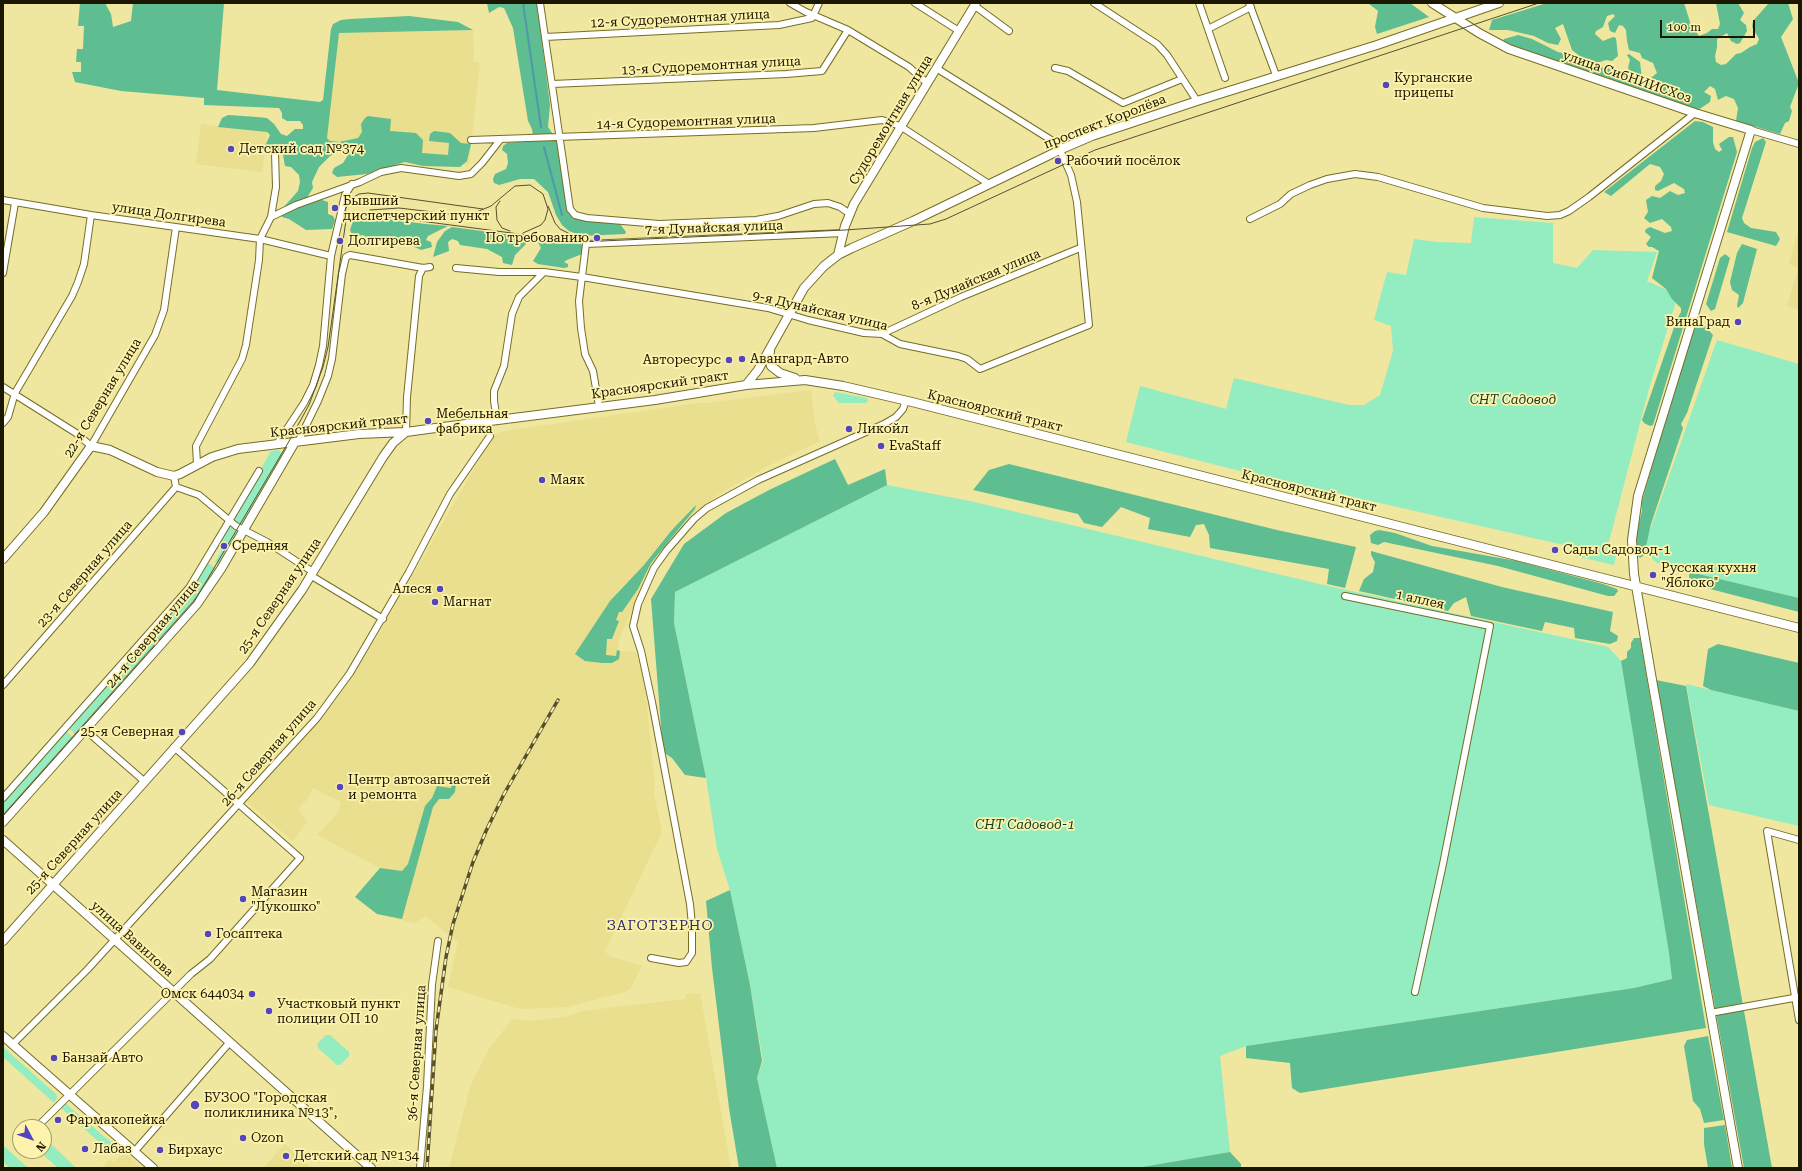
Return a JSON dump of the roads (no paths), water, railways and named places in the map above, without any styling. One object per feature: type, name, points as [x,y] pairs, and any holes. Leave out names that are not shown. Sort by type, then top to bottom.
[{"type":"main road","name":"улица СибНИИСХоз","points":[[1432,3],[1479,34],[1509,49],[1695,113],[1751,130]]},
{"type":"main road","name":"проспект Королёва","points":[[746,385],[758,370],[788,314],[814,277],[838,255],[1062,149],[1197,101],[1276,75],[1377,45],[1499,3]]},
{"type":"main road","name":"Судоремонтная улица","points":[[838,255],[850,214],[900,126],[975,4]]},
{"type":"main road","points":[[1738,1168],[1636,586],[1632,540],[1638,496],[1751,130]]},
{"type":"main road","points":[[771,346],[769,362],[774,370],[787,376],[805,380]]},
{"type":"main road","name":"Красноярский тракт","points":[[174,476],[197,464],[238,449],[359,434],[406,432],[655,400],[746,385],[805,380],[843,386],[906,400],[1799,628]]},
{"type":"main road","name":"25-я Северная улица","points":[[3,941],[250,663],[270,637],[312,574],[383,457],[393,444],[406,432]]},
{"type":"main road","name":"24-я Северная улица","points":[[3,822],[197,604],[296,442]]},
{"type":"main road","points":[[91,446],[110,450],[157,472],[174,476]]},
{"type":"main road","name":"22-я Северная улица","points":[[3,559],[44,512],[91,446]]},
{"type":"main road","name":"улица Вавилова","points":[[3,840],[371,1168]]},
{"type":"main road","points":[[3,1036],[152,1168]]},
{"type":"street","points":[[540,3],[570,209],[575,215],[587,218],[659,224],[756,220],[778,216],[814,204],[828,203],[840,207],[850,214]]},
{"type":"street","points":[[790,3],[814,16],[848,30],[909,67],[927,83]]},
{"type":"street","points":[[814,16],[819,3]]},
{"type":"street","points":[[915,3],[959,31]]},
{"type":"street","points":[[1094,3],[1157,44],[1167,55],[1197,101]]},
{"type":"street","points":[[1199,3],[1225,78]]},
{"type":"street","points":[[975,4],[1010,31]]},
{"type":"street","points":[[1208,29],[1250,5],[1276,75]]},
{"type":"street","name":"12-я Судоремонтная улица","points":[[545,37],[779,25],[809,20],[814,16]]},
{"type":"street","name":"13-я Судоремонтная улица","points":[[552,84],[786,74],[822,71],[848,30]]},
{"type":"street","points":[[936,68],[1062,149],[1071,175],[1077,202],[1080,248]]},
{"type":"street","points":[[1055,68],[1068,71],[1123,103],[1182,80]]},
{"type":"street","points":[[1250,219],[1280,204],[1291,194],[1310,185],[1327,179],[1355,174],[1378,177],[1484,208],[1547,216],[1560,215],[1569,211],[1589,197],[1695,113]]},
{"type":"street","name":"14-я Судоремонтная улица","points":[[471,140],[814,128],[882,120],[900,126],[989,184]]},
{"type":"street","name":"улица СибНИИСХоз","points":[[1751,130],[1799,144]]},
{"type":"street","points":[[271,217],[296,205],[381,172],[401,168],[459,176],[471,174],[482,163],[500,140]]},
{"type":"street","points":[[197,464],[196,446],[242,359],[246,345],[260,260],[260,239],[271,217],[276,187],[274,153]]},
{"type":"street","points":[[277,444],[304,403],[313,386],[323,346],[331,256],[345,195],[352,184]]},
{"type":"street","name":"улица Долгирева","points":[[3,200],[91,215],[260,239],[331,256]]},
{"type":"street","points":[[3,273],[16,203]]},
{"type":"street","points":[[3,424],[8,417],[15,393],[72,296],[84,264],[91,215]]},
{"type":"street","name":"22-я Северная улица","points":[[91,446],[155,335],[164,310],[176,227]]},
{"type":"street","name":"7-я Дунайская улица","points":[[582,277],[586,244],[844,233]]},
{"type":"street","name":"9-я Дунайская улица","points":[[582,277],[768,308],[864,334],[882,334],[900,344],[958,356],[980,369],[1089,325],[1080,248]]},
{"type":"street","name":"8-я Дунайская улица","points":[[882,334],[961,298],[1080,248]]},
{"type":"street","name":"24-я Северная улица","points":[[296,442],[318,401],[328,376],[344,260],[350,255],[427,268],[419,276],[407,397],[406,432]]},
{"type":"street","points":[[456,268],[499,272],[544,272],[582,277],[579,300],[581,328],[585,354],[593,371],[600,406]]},
{"type":"street","points":[[497,420],[494,391],[504,366],[512,314],[519,297],[544,272]]},
{"type":"street","points":[[3,387],[15,393],[76,433],[91,446]]},
{"type":"street","points":[[651,958],[680,963],[686,962],[692,953],[690,904],[652,702],[641,651],[633,626],[638,604],[654,568],[694,518],[707,508],[758,480],[884,424],[896,417],[903,409],[906,400]]},
{"type":"street","name":"26-я Северная улица","points":[[12,1045],[115,940],[317,718],[350,673],[383,619],[450,494],[490,436]]},
{"type":"street","name":"24-я Северная улица","points":[[3,798],[189,588],[259,471]]},
{"type":"street","points":[[174,476],[176,488],[199,495],[242,531],[267,542],[312,574],[383,619]]},
{"type":"street","name":"23-я Северная улица","points":[[3,685],[176,488]]},
{"type":"street","name":"1 аллея","points":[[1346,596],[1490,626],[1444,859],[1415,992]]},
{"type":"street","points":[[90,734],[144,781]]},
{"type":"street","points":[[45,1119],[191,974],[210,959],[300,858],[174,747]]},
{"type":"street","points":[[1799,840],[1767,832],[1797,998],[1799,1020]]},
{"type":"street","name":"36-я Северная улица","points":[[420,1168],[427,1086],[432,985],[438,941]]},
{"type":"street","points":[[1710,1013],[1797,998]]},
{"type":"street","points":[[134,1152],[230,1042]]},
{"type":"waterway","points":[[523,3],[541,127]]},
{"type":"waterway","points":[[544,147],[562,215]]},
{"type":"tram line","points":[[3,816],[194,602],[288,443],[309,405],[323,367],[328,347],[346,220],[352,212],[580,242],[845,230],[930,224],[946,219],[1095,150],[1539,3]]},
{"type":"tram line","points":[[370,210],[399,208],[467,216],[491,206],[515,186],[530,185],[543,194],[548,209],[545,220],[541,225],[523,233]]},
{"type":"tram line","points":[[343,219],[346,208],[352,198],[359,194],[368,193],[483,209]]},
{"type":"tram line","points":[[500,201],[496,207],[497,220],[502,228],[510,231]]},
{"type":"tram line","points":[[548,206],[555,223],[560,229],[578,238]]},
{"type":"railway","points":[[427,1168],[436,1030],[446,957],[453,924],[473,862],[486,831],[504,794],[558,700]]},
{"type":"place","name":"Курганские прицепы","points":[[1386,85]]},
{"type":"place","name":"Детский сад №374","points":[[231,149]]},
{"type":"place","name":"Рабочий посёлок","points":[[1058,161]]},
{"type":"place","name":"Бывший диспетчерский пункт","points":[[335,208]]},
{"type":"place","name":"По требованию","points":[[597,238]]},
{"type":"place","name":"Долгирева","points":[[340,241]]},
{"type":"place","name":"ВинаГрад","points":[[1738,322]]},
{"type":"place","name":"Авангард-Авто","points":[[742,359]]},
{"type":"place","name":"Авторесурс","points":[[729,360]]},
{"type":"place","name":"Мебельная фабрика","points":[[428,421]]},
{"type":"place","name":"Ликойл","points":[[849,429]]},
{"type":"place","name":"EvaStaff","points":[[881,446]]},
{"type":"place","name":"Маяк","points":[[542,480]]},
{"type":"place","name":"Средняя","points":[[224,546]]},
{"type":"place","name":"Сады Садовод-1","points":[[1555,550]]},
{"type":"place","name":"Русская кухня \"Яблоко\"","points":[[1653,575]]},
{"type":"place","name":"Алеся","points":[[440,589]]},
{"type":"place","name":"Магнат","points":[[435,602]]},
{"type":"place","name":"25-я Северная","points":[[182,732]]},
{"type":"place","name":"Центр автозапчастей и ремонта","points":[[340,787]]},
{"type":"place","name":"Магазин \"Лукошко\"","points":[[243,899]]},
{"type":"place","name":"Госаптека","points":[[208,934]]},
{"type":"place","name":"Омск 644034","points":[[252,994]]},
{"type":"place","name":"Участковый пункт полиции ОП 10","points":[[269,1011]]},
{"type":"place","name":"Банзай Авто","points":[[54,1058]]},
{"type":"place","name":"БУЗОО \"Городская поликлиника №13\",","points":[[195,1105]]},
{"type":"place","name":"Фармакопейка","points":[[58,1120]]},
{"type":"place","name":"Ozon","points":[[243,1138]]},
{"type":"place","name":"Лабаз","points":[[85,1149]]},
{"type":"place","name":"Бирхаус","points":[[160,1150]]},
{"type":"place","name":"Детский сад №134","points":[[286,1156]]},
{"type":"district","name":"ЗАГОТЗЕРНО","points":[[660,926]]},
{"type":"park label","name":"СНТ Садовод","points":[[1513,400]]},
{"type":"park label","name":"СНТ Садовод-1","points":[[1025,825]]}]
